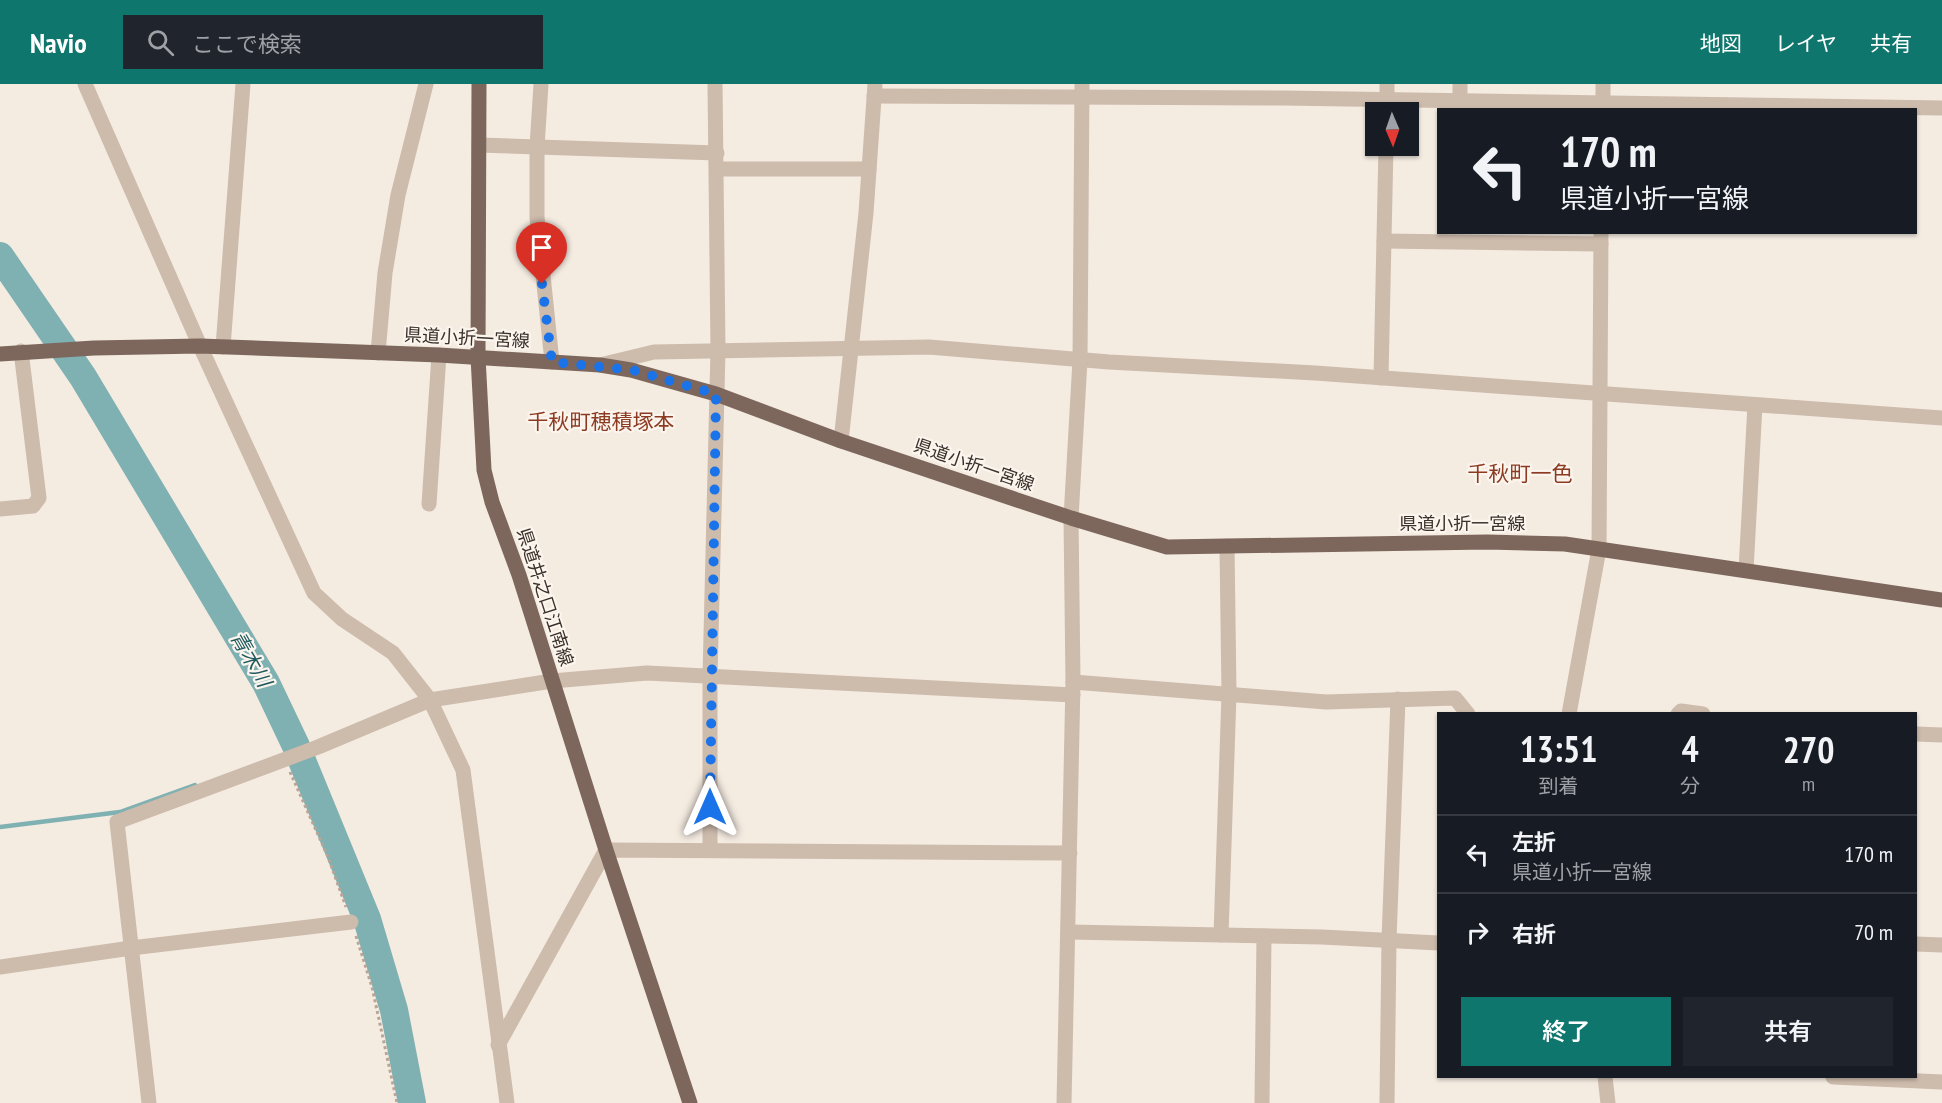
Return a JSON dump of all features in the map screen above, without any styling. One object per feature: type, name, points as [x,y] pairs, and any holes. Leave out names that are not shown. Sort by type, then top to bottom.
[{"type":"main road","name":"県道井之口江南線","points":[[480,84],[478,357],[484,470],[492,502],[519,576],[606,850],[690,1103]]},
{"type":"main road","name":"県道小折一宮線","points":[[0,354],[94,348],[200,346],[439,355],[600,365],[632,370],[716,394],[841,441],[1071,518],[1167,547],[1488,542],[1565,544],[1942,600]]},
{"type":"street","points":[[85,84],[200,346],[314,593],[342,619],[393,653],[430,700],[463,770],[507,1103]]},
{"type":"street","points":[[223,347],[243,84]]},
{"type":"street","points":[[378,353],[385,273],[399,195],[426,84]]},
{"type":"street","points":[[541,84],[537,147],[537,217],[552,362]]},
{"type":"street","points":[[710,850],[710,677],[718,350],[715,84]]},
{"type":"street","points":[[1460,84],[1460,101]]},
{"type":"street","points":[[1603,84],[1603,106]]},
{"type":"street","points":[[841,441],[853,348],[875,90],[1284,91],[1387,99],[1603,106],[1942,108]]},
{"type":"street","points":[[1064,1103],[1073,689],[1071,518],[1080,360],[1082,90]]},
{"type":"street","points":[[479,145],[869,169]]},
{"type":"street","points":[[1381,378],[1386,156]]},
{"type":"street","points":[[1384,241],[1601,238],[1599,549],[1569,712]]},
{"type":"street","points":[[600,365],[654,352],[929,347],[1080,360],[1381,378],[1942,418]]},
{"type":"street","points":[[0,509],[33,506],[39,498],[21,351]]},
{"type":"street","points":[[429,504],[439,355]]},
{"type":"street","points":[[1746,570],[1755,405]]},
{"type":"street","points":[[1221,935],[1229,694],[1227,546]]},
{"type":"street","points":[[149,1103],[117,822],[315,748],[430,700],[552,681],[647,674],[1229,694],[1326,702],[1455,698],[1466,712]]},
{"type":"street","points":[[1387,1103],[1389,940],[1398,699]]},
{"type":"street","points":[[1917,734],[1942,735]]},
{"type":"street","points":[[498,1045],[606,850],[1070,853]]},
{"type":"street","points":[[0,967],[131,948],[351,922]]},
{"type":"street","points":[[1069,932],[1437,943]]},
{"type":"street","points":[[1262,1103],[1264,936]]},
{"type":"street","points":[[1917,944],[1942,945]]},
{"type":"street","points":[[1605,1078],[1608,1103]]},
{"type":"street","points":[[1855,1078],[1942,1082]]},
{"type":"waterway","name":"青木川","points":[[0,256],[83,377],[266,683],[296,746],[367,919],[394,1010],[412,1103]]},
{"type":"waterway","points":[[0,827],[120,812],[195,785]]},
{"type":"district","name":"千秋町穂積塚本","points":[[601,422]]},
{"type":"district","name":"千秋町一色","points":[[1520,474]]},
{"type":"route","points":[[542,284],[552,362],[632,370],[716,394],[710,677],[710,807]]}]
